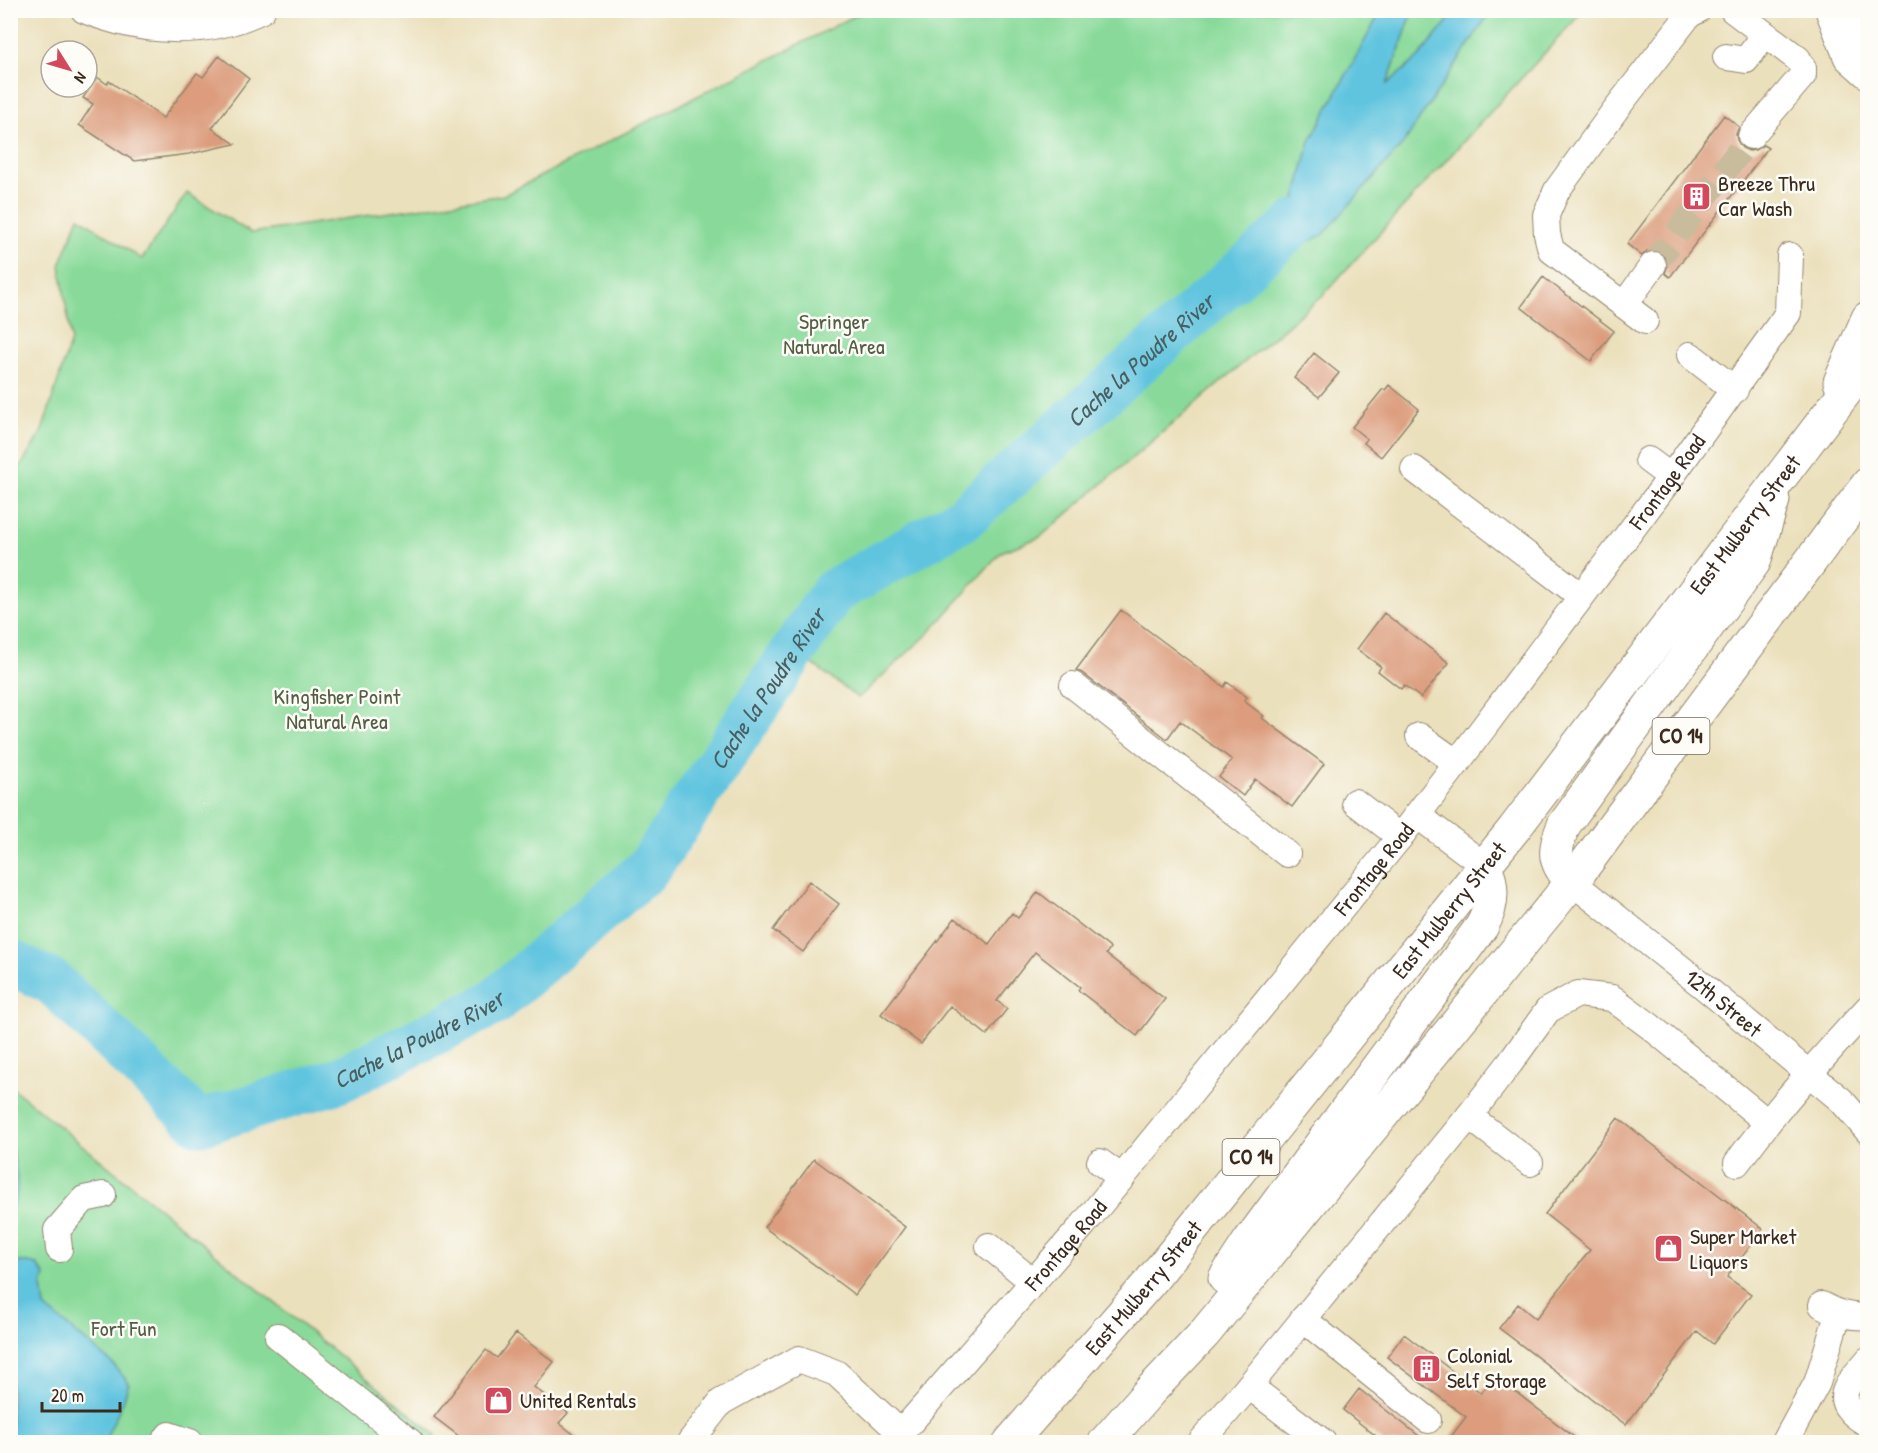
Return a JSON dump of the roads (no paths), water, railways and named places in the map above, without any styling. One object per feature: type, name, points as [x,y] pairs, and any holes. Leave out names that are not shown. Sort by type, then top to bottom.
[{"type":"main road","points":[[1832,10],[1850,56],[1868,72]]},
{"type":"main road","points":[[1843,10],[1868,34]]},
{"type":"main road","points":[[1826,416],[1868,318]]},
{"type":"main road","name":"East Mulberry Street","points":[[1010,1443],[1150,1282],[1485,866],[1868,362]]},
{"type":"main road","points":[[1572,882],[1560,869],[1556,860],[1557,839],[1564,825],[1754,562],[1780,478]]},
{"type":"main road","name":"CO 14","points":[[1105,1443],[1204,1334],[1572,882],[1868,484]]},
{"type":"main road","points":[[1841,521],[1868,497]]},
{"type":"main road","points":[[1149,1392],[1248,1243],[1482,926],[1488,916],[1492,900],[1491,880],[1485,866]]},
{"type":"street","points":[[94,14],[149,29],[186,30],[229,23],[262,10]]},
{"type":"street","points":[[1645,321],[1551,250],[1546,215],[1557,190],[1616,109],[1689,15],[1698,10]]},
{"type":"street","points":[[1733,10],[1798,59],[1803,68],[1803,75],[1751,136]]},
{"type":"street","points":[[1726,57],[1746,60],[1765,35]]},
{"type":"street","name":"Frontage Road","points":[[897,1438],[1122,1178],[1400,837],[1457,763],[1735,390],[1788,313],[1790,256]]},
{"type":"street","points":[[1624,305],[1653,264]]},
{"type":"street","points":[[1690,355],[1735,390]]},
{"type":"street","points":[[1648,460],[1671,477]]},
{"type":"street","points":[[1414,469],[1581,596]]},
{"type":"street","points":[[1073,685],[1287,854]]},
{"type":"street","points":[[1419,735],[1457,763]]},
{"type":"street","points":[[1355,802],[1400,837]]},
{"type":"street","points":[[1417,815],[1485,866]]},
{"type":"street","name":"12th Street","points":[[1572,882],[1702,985],[1841,1100],[1868,1131]]},
{"type":"street","points":[[1201,1443],[1469,1116],[1548,1010],[1578,994],[1612,998],[1767,1122]]},
{"type":"street","points":[[1737,1163],[1767,1122],[1808,1073],[1868,1008]]},
{"type":"street","points":[[1469,1116],[1530,1163]]},
{"type":"street","points":[[1100,1162],[1122,1178]]},
{"type":"street","points":[[59,1249],[57,1230],[84,1198],[103,1195]]},
{"type":"street","points":[[989,1246],[1033,1282]]},
{"type":"street","points":[[1785,1443],[1816,1383],[1830,1309],[1858,1317],[1868,1316]]},
{"type":"street","points":[[1303,1319],[1428,1420]]},
{"type":"street","points":[[278,1336],[410,1443]]},
{"type":"street","points":[[690,1443],[721,1402],[799,1359],[836,1373],[897,1438]]},
{"type":"street","points":[[1868,1360],[1843,1395],[1849,1410],[1868,1424]]},
{"type":"street","points":[[1250,1386],[1323,1443]]},
{"type":"street","points":[[164,1443],[169,1435],[190,1443]]},
{"type":"water","points":[[1381,11],[1413,11],[1387,84],[1418,58],[1456,11],[1491,11],[1403,144],[1323,235],[1243,271],[1293,207],[1310,141]]},
{"type":"water","points":[[11,1145],[17,1187],[11,1211]]},
{"type":"water","points":[[23,1262],[37,1265],[45,1276],[42,1286],[45,1307],[111,1362],[129,1383],[123,1402],[104,1442],[11,1442],[11,1263]]},
{"type":"waterway","name":"Cache la Poudre River","points":[[10,962],[52,982],[199,1123],[340,1080],[492,1004],[648,869],[833,592],[962,519],[1297,222]]},
{"type":"tunnel","points":[[1653,265],[1751,136]]},
{"type":"place","name":"Breeze Thru Car Wash","points":[[1697,196]]},
{"type":"place","name":"Super Market Liquors","points":[[1669,1249]]},
{"type":"place","name":"Colonial Self Storage","points":[[1426,1368]]},
{"type":"place","name":"United Rentals","points":[[499,1400]]},
{"type":"park label","name":"Springer Natural Area","points":[[834,334]]},
{"type":"park label","name":"Kingfisher Point Natural Area","points":[[337,708]]},
{"type":"park label","name":"Fort Fun","points":[[124,1328]]}]
